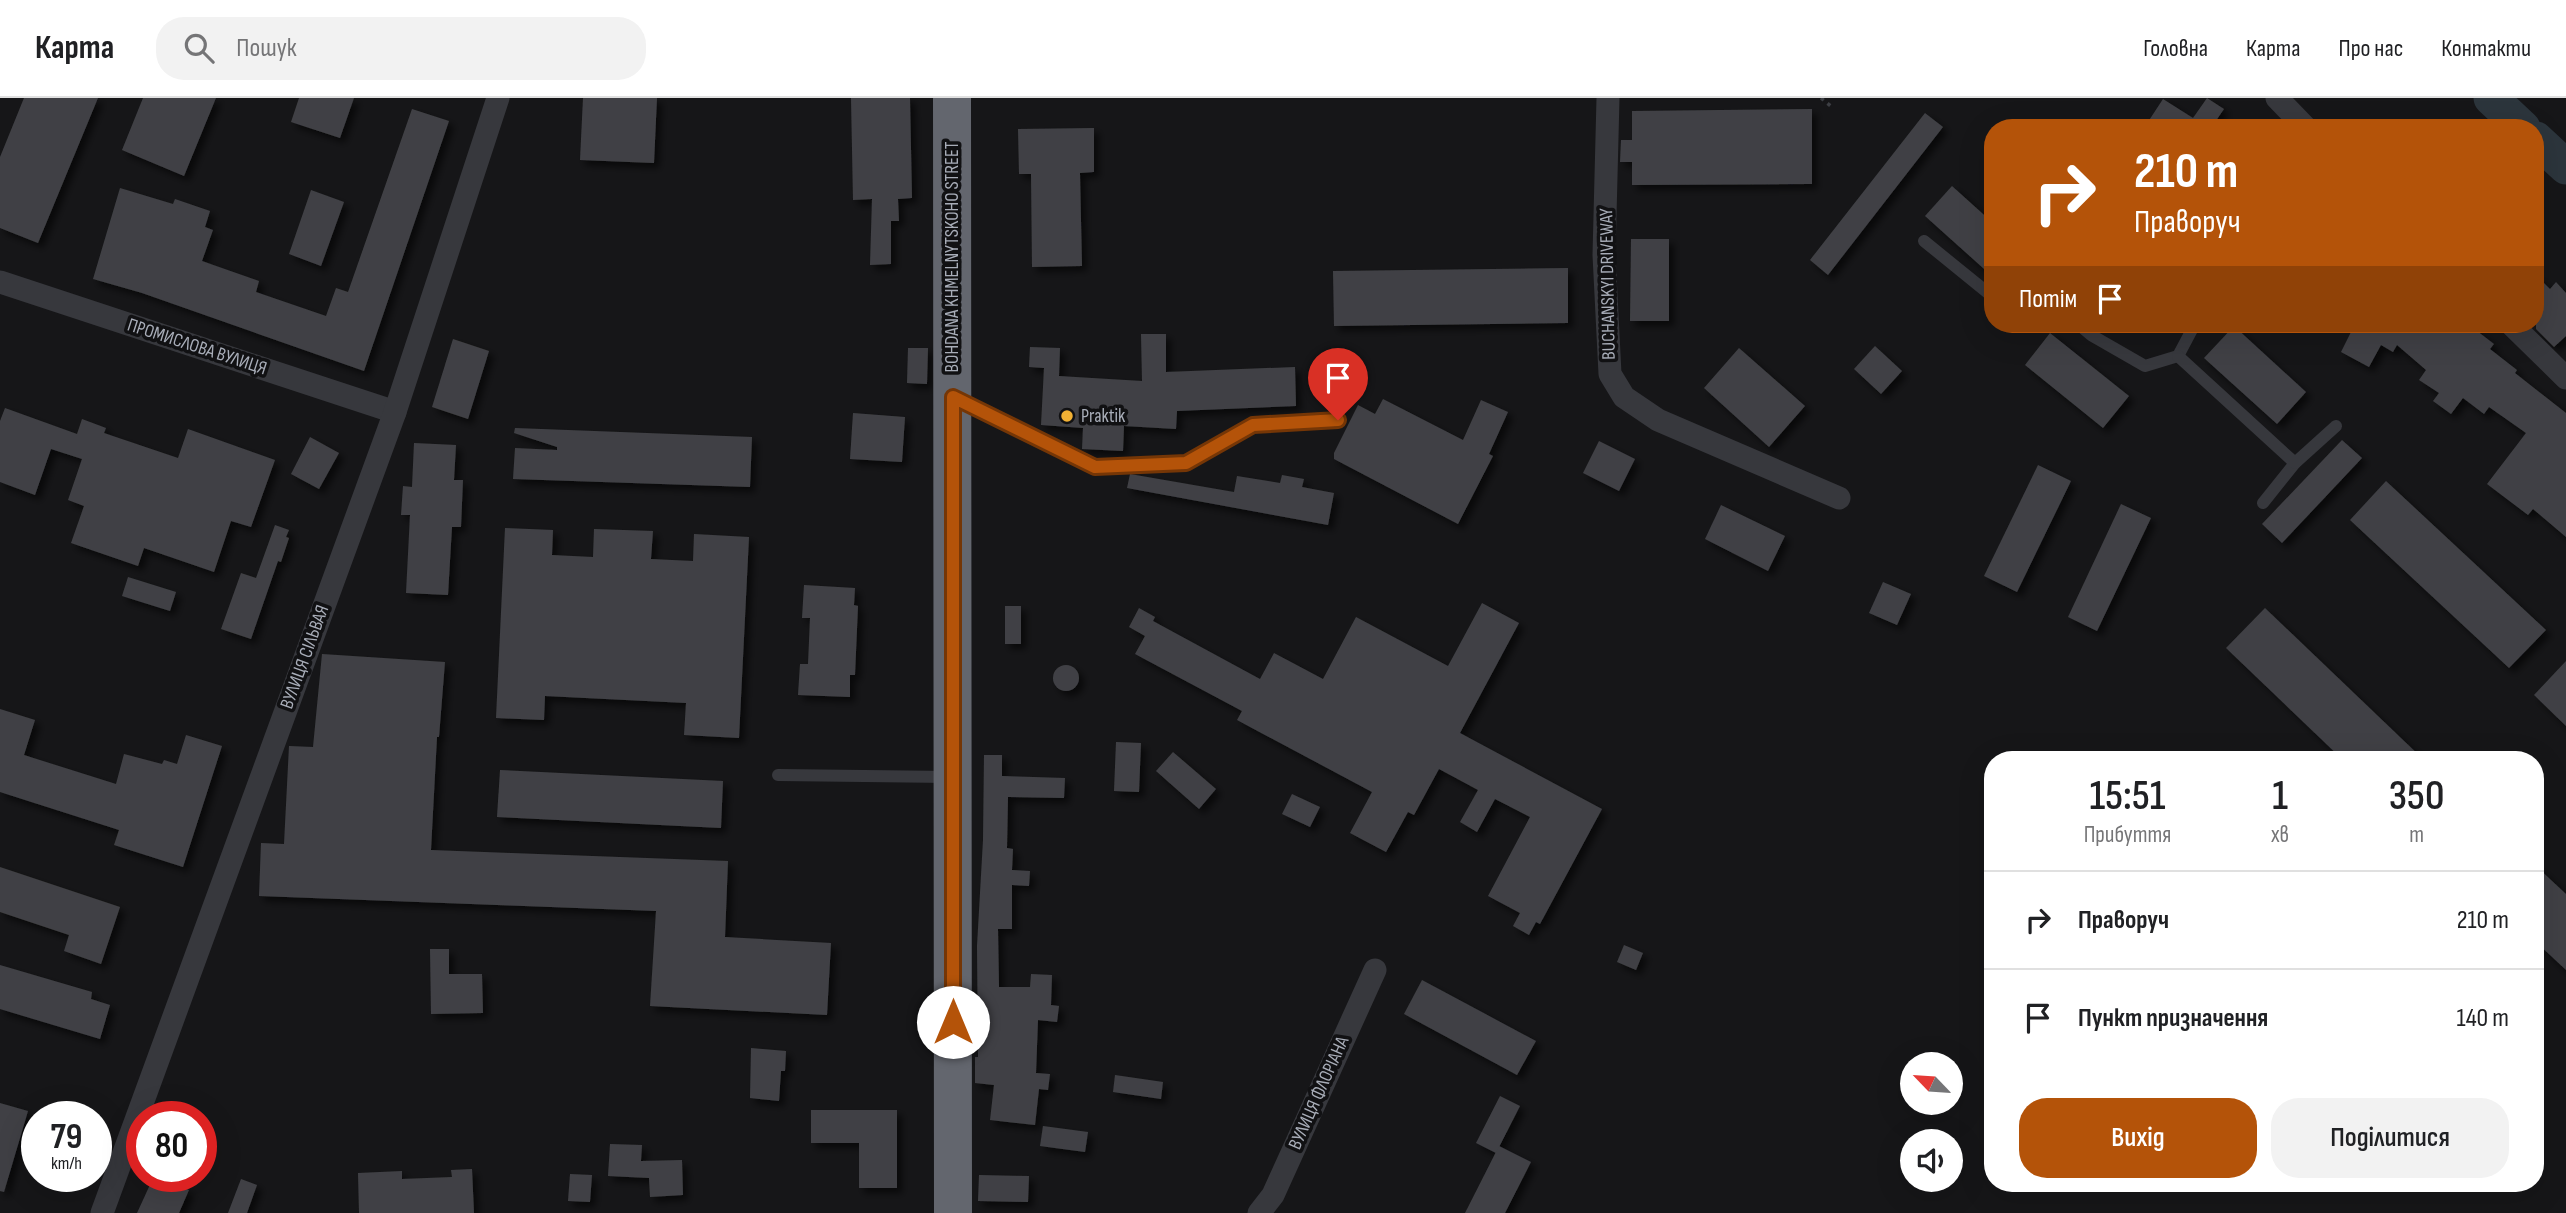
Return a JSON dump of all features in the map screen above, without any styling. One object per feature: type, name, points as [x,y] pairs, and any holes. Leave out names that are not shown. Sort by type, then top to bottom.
[{"type":"highway","name":"BOHDANA KHMELNYTSKOHO STREET","points":[[952,98],[953,1213]]},
{"type":"street","name":"ВУЛИЦЯ СІЛЬВАЯ","points":[[102,1213],[395,412],[498,98]]},
{"type":"street","name":"BUCHANSKYI DRIVEWAY","points":[[1608,98],[1604,254],[1610,374],[1624,397],[1658,420],[1839,498]]},
{"type":"street","points":[[2277,98],[2295,119]]},
{"type":"street","name":"ПРОМИСЛОВА ВУЛИЦЯ","points":[[0,282],[395,412]]},
{"type":"street","points":[[2520,333],[2566,378]]},
{"type":"street","name":"ВУЛИЦЯ ФЛОРІАНА","points":[[1259,1213],[1273,1195],[1375,970]]},
{"type":"lane","points":[[1924,241],[1984,290]]},
{"type":"lane","points":[[2089,333],[2145,366],[2178,356],[2190,333]]},
{"type":"lane","points":[[2178,356],[2295,463]]},
{"type":"lane","points":[[953,397],[1095,467],[1186,463],[1253,425],[1338,420]]},
{"type":"lane","points":[[2263,503],[2295,463],[2336,426]]},
{"type":"lane","points":[[778,775],[953,777]]},
{"type":"path","points":[[1821,98],[1833,108]]},
{"type":"building","points":[[24,98],[98,98],[38,243],[0,228],[0,157]]},
{"type":"building","points":[[143,98],[216,98],[184,176],[122,150]]},
{"type":"building","points":[[299,98],[354,98],[340,138],[291,122]]},
{"type":"building","points":[[583,98],[657,98],[654,163],[580,160]]},
{"type":"building","points":[[851,98],[910,98],[912,198],[898,199],[899,221],[891,221],[891,264],[870,265],[872,199],[853,200]]},
{"type":"building","points":[[2207,98],[2224,109],[2217,119],[2150,119],[2163,99],[2193,118]]},
{"type":"building","points":[[412,109],[449,121],[364,371],[142,293],[93,279],[120,188],[173,204],[175,199],[210,211],[205,227],[213,230],[202,261],[259,281],[256,292],[326,316],[336,288],[348,292]]},
{"type":"building","points":[[1812,109],[1812,184],[1632,185],[1632,162],[1620,162],[1621,140],[1632,140],[1632,111]]},
{"type":"building","points":[[1925,113],[1943,127],[1828,275],[1810,260]]},
{"type":"building","points":[[1094,128],[1094,172],[1080,173],[1082,266],[1032,267],[1031,174],[1019,174],[1018,129]]},
{"type":"building","points":[[1952,186],[1984,215],[1984,269],[1925,216]]},
{"type":"building","points":[[311,190],[344,202],[321,266],[289,254]]},
{"type":"building","points":[[1631,239],[1669,239],[1669,321],[1630,321]]},
{"type":"building","points":[[1568,268],[1568,323],[1334,326],[1333,271]]},
{"type":"building","points":[[2556,282],[2566,293],[2566,336],[2554,347],[2540,333],[2544,333],[2544,283],[2550,289]]},
{"type":"building","points":[[2050,333],[2129,396],[2103,428],[2025,365]]},
{"type":"building","points":[[2227,333],[2242,333],[2306,392],[2277,424],[2204,358]]},
{"type":"building","points":[[2350,333],[2480,333],[2494,344],[2490,349],[2517,370],[2515,373],[2566,413],[2566,537],[2533,509],[2528,515],[2487,484],[2526,433],[2489,407],[2484,414],[2463,398],[2451,414],[2433,401],[2439,393],[2419,380],[2426,370],[2397,345],[2393,352],[2381,345],[2369,367],[2341,352]]},
{"type":"building","points":[[1141,334],[1166,334],[1166,372],[1295,367],[1296,406],[1177,411],[1176,429],[1124,426],[1123,451],[1082,449],[1083,428],[1041,425],[1044,368],[1029,367],[1030,347],[1060,348],[1059,376],[1142,381]]},
{"type":"building","points":[[453,339],[489,351],[468,419],[432,407]]},
{"type":"building","points":[[1875,346],[1902,371],[1881,394],[1854,369]]},
{"type":"building","points":[[908,348],[928,348],[927,384],[907,383]]},
{"type":"building","points":[[1739,348],[1805,406],[1769,447],[1704,388]]},
{"type":"building","points":[[1383,399],[1463,440],[1481,400],[1508,412],[1489,454],[1493,456],[1458,524],[1334,459],[1334,453],[1358,405],[1375,414]]},
{"type":"building","points":[[5,408],[77,434],[82,419],[106,428],[104,433],[178,458],[188,429],[275,460],[251,527],[231,521],[214,572],[144,548],[138,566],[71,543],[84,506],[68,500],[82,459],[51,449],[35,495],[0,482],[0,421]]},
{"type":"building","points":[[853,413],[905,417],[902,462],[850,459]]},
{"type":"building","points":[[515,428],[752,437],[750,487],[513,479],[515,448],[557,450],[557,447],[514,433]]},
{"type":"building","points":[[310,437],[339,453],[319,489],[291,474]]},
{"type":"building","points":[[2342,440],[2362,458],[2282,543],[2262,524]]},
{"type":"building","points":[[1599,441],[1635,459],[1619,491],[1583,473]]},
{"type":"building","points":[[414,443],[456,445],[454,480],[463,480],[461,527],[452,527],[448,595],[406,593],[410,515],[401,515],[403,486],[412,487]]},
{"type":"building","points":[[2038,465],[2071,481],[2017,592],[1984,576]]},
{"type":"building","points":[[1130,474],[1234,492],[1237,476],[1280,483],[1282,475],[1304,479],[1302,487],[1334,493],[1328,525],[1127,488]]},
{"type":"building","points":[[2386,481],[2546,630],[2509,668],[2350,520]]},
{"type":"building","points":[[2121,504],[2151,518],[2097,631],[2068,617]]},
{"type":"building","points":[[1721,505],[1785,536],[1768,571],[1705,539]]},
{"type":"building","points":[[275,525],[289,530],[286,537],[289,538],[281,562],[278,561],[251,639],[221,629],[241,573],[256,578]]},
{"type":"building","points":[[505,528],[553,530],[552,555],[593,557],[594,529],[653,531],[651,559],[693,561],[694,534],[749,537],[739,738],[684,735],[686,703],[545,696],[544,720],[496,718]]},
{"type":"building","points":[[128,577],[176,592],[170,611],[122,596]]},
{"type":"building","points":[[1883,582],[1911,594],[1897,625],[1869,613]]},
{"type":"building","points":[[804,585],[855,588],[854,605],[858,606],[855,675],[850,675],[850,697],[798,695],[800,664],[808,664],[810,618],[802,618]]},
{"type":"building","points":[[1482,603],[1519,623],[1460,733],[1602,809],[1540,924],[1536,922],[1529,935],[1513,926],[1520,913],[1488,896],[1530,817],[1495,799],[1477,832],[1460,822],[1478,790],[1439,769],[1414,815],[1408,812],[1386,852],[1350,833],[1372,792],[1237,720],[1242,711],[1135,654],[1145,636],[1129,627],[1139,608],[1155,617],[1153,621],[1260,679],[1274,653],[1323,679],[1356,617],[1448,666]]},
{"type":"building","points":[[1005,606],[1021,606],[1021,644],[1005,644]]},
{"type":"building","points":[[2265,608],[2415,751],[2334,751],[2226,648]]},
{"type":"building","points":[[322,654],[445,662],[437,737],[431,850],[728,861],[725,937],[831,943],[827,1015],[650,1006],[656,911],[259,896],[261,843],[284,844],[289,746],[313,747]]},
{"type":"building","points":[[2566,661],[2566,726],[2534,695]]},
{"type":"building","points":[[1066,665],[1075,669],[1079,678],[1075,687],[1066,691],[1057,687],[1053,678],[1057,669]]},
{"type":"building","points":[[0,709],[35,720],[24,755],[116,784],[124,754],[162,764],[164,760],[177,764],[186,735],[222,746],[183,867],[114,845],[119,830],[0,792]]},
{"type":"building","points":[[1116,742],[1141,743],[1139,792],[1114,791]]},
{"type":"building","points":[[1173,752],[1216,789],[1199,809],[1156,771]]},
{"type":"building","points":[[984,755],[1002,755],[1002,776],[1065,778],[1064,798],[1008,797],[1007,848],[1013,849],[1012,870],[1030,871],[1029,886],[1012,885],[1012,929],[998,929],[999,987],[1030,987],[1031,974],[1052,975],[1051,1005],[1059,1006],[1057,1022],[1038,1020],[1036,1073],[1050,1074],[1048,1090],[1039,1089],[1035,1125],[990,1120],[994,1085],[975,1083],[975,1057],[978,1057],[977,946],[983,840]]},
{"type":"building","points":[[500,770],[723,781],[721,828],[497,817]]},
{"type":"building","points":[[1292,794],[1320,807],[1310,827],[1282,814]]},
{"type":"building","points":[[0,867],[120,907],[101,964],[64,951],[69,935],[0,912]]},
{"type":"building","points":[[2544,873],[2566,894],[2566,970],[2544,949]]},
{"type":"building","points":[[1624,945],[1643,953],[1636,970],[1617,962]]},
{"type":"building","points":[[430,949],[449,949],[449,974],[482,974],[483,1013],[431,1014]]},
{"type":"building","points":[[0,965],[92,992],[91,999],[110,1005],[100,1039],[0,1009]]},
{"type":"building","points":[[1422,980],[1536,1041],[1517,1075],[1404,1014]]},
{"type":"building","points":[[751,1048],[786,1051],[785,1071],[781,1071],[779,1101],[750,1098]]},
{"type":"building","points":[[1115,1075],[1163,1082],[1161,1099],[1113,1092]]},
{"type":"building","points":[[1500,1096],[1520,1106],[1496,1153],[1476,1143]]},
{"type":"building","points":[[0,1103],[21,1109],[21,1135],[4,1192],[0,1191]]},
{"type":"building","points":[[811,1110],[897,1110],[897,1188],[859,1188],[859,1143],[811,1143]]},
{"type":"building","points":[[1043,1126],[1088,1132],[1085,1152],[1040,1146]]},
{"type":"building","points":[[610,1144],[642,1145],[641,1161],[682,1160],[683,1195],[650,1197],[649,1178],[608,1176]]},
{"type":"building","points":[[1499,1146],[1531,1162],[1505,1213],[1465,1213]]},
{"type":"building","points":[[472,1169],[474,1213],[359,1213],[358,1173],[402,1171],[402,1179],[452,1177],[451,1170]]},
{"type":"building","points":[[570,1174],[592,1175],[590,1202],[568,1201]]},
{"type":"building","points":[[979,1175],[1029,1176],[1028,1202],[978,1201]]},
{"type":"building","points":[[241,1179],[257,1185],[247,1213],[228,1213]]},
{"type":"building","points":[[147,1192],[188,1192],[179,1213],[137,1213]]},
{"type":"waterway","points":[[2491,98],[2513,119]]},
{"type":"waterway","points":[[2544,146],[2566,167]]},
{"type":"place","name":"Praktik","points":[[1067,416]]},
{"type":"route","points":[[953,1022],[953,397],[1095,467],[1186,463],[1253,425],[1338,420]]}]
